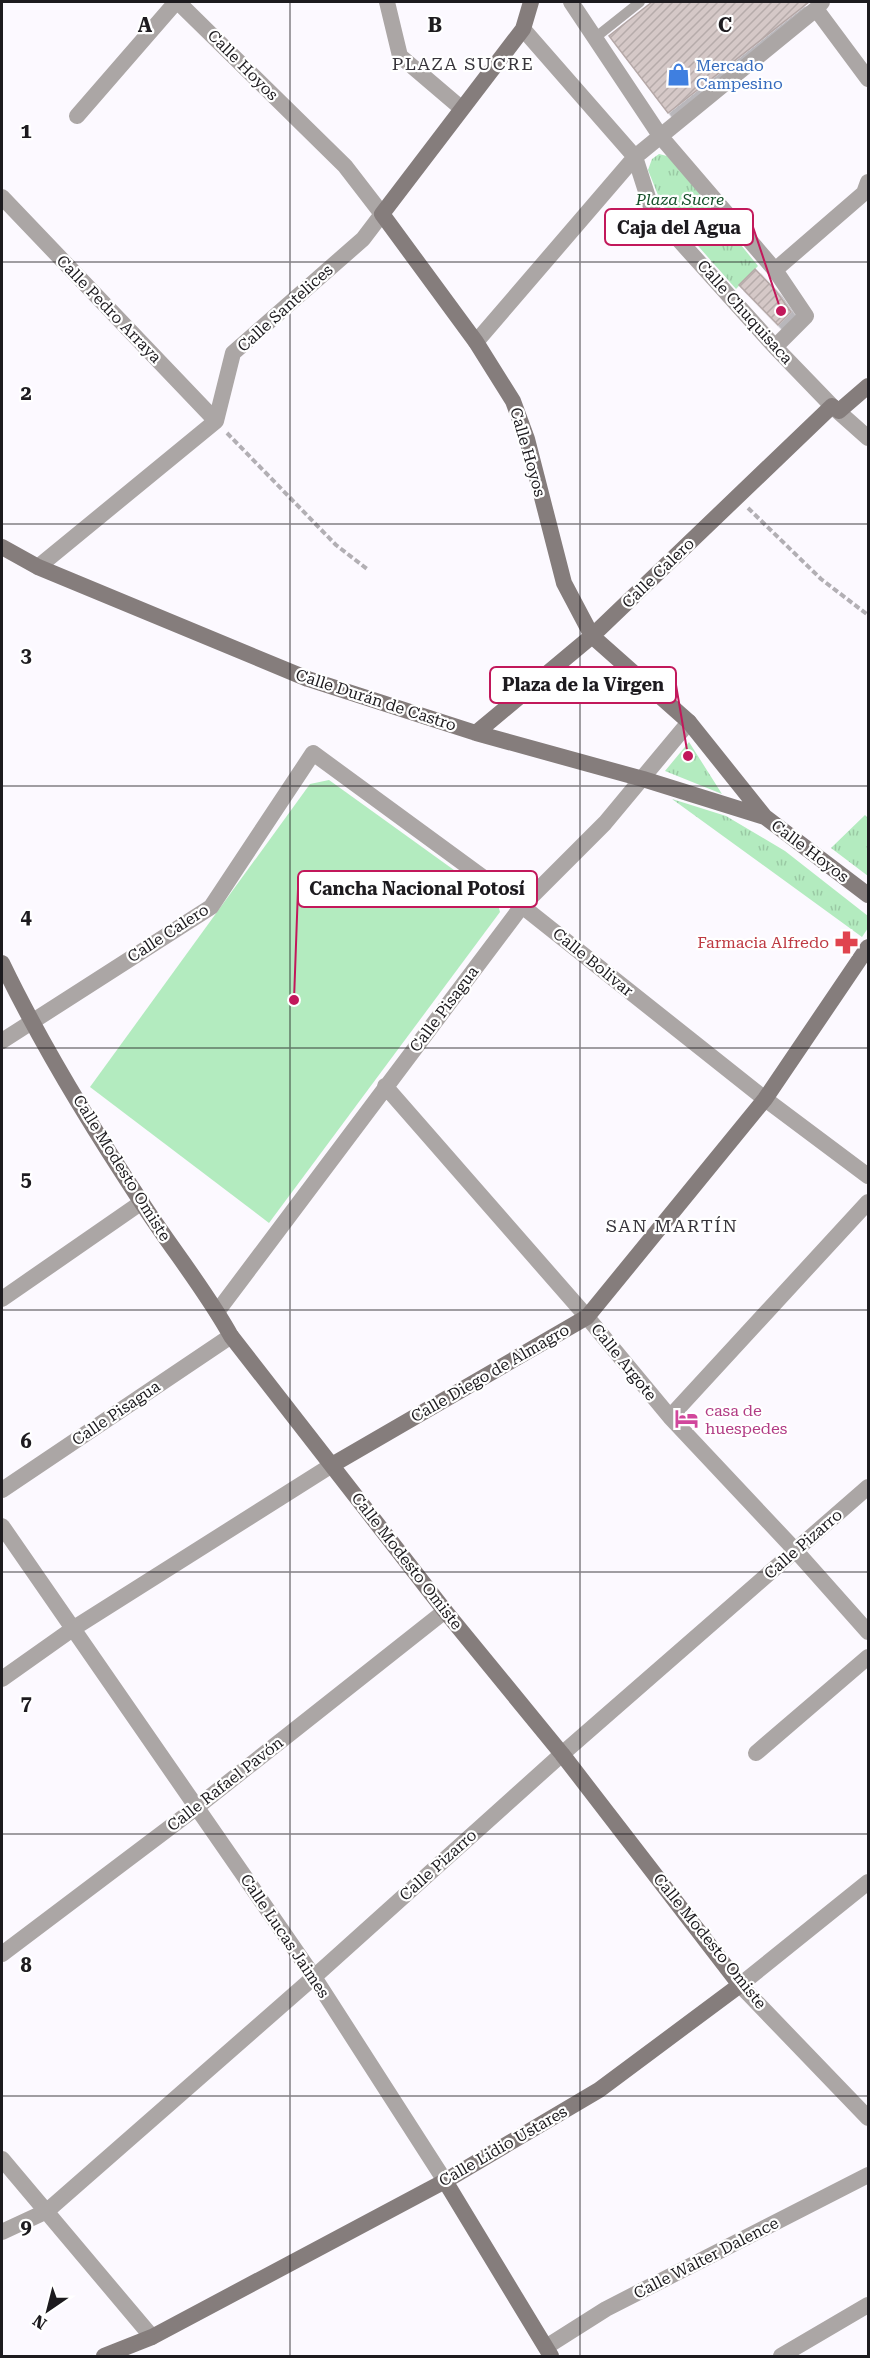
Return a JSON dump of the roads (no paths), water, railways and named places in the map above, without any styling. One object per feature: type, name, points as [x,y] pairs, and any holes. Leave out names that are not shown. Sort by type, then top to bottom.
[{"type":"main road","points":[[523,29],[531,2]]},
{"type":"main road","name":"Calle Santelices","points":[[382,214],[523,29]]},
{"type":"main road","name":"Calle Hoyos","points":[[382,214],[476,342],[513,401],[527,440],[564,583],[592,636],[689,722],[765,817],[868,895]]},
{"type":"main road","name":"Calle Calero","points":[[476,733],[592,636],[737,497],[836,408],[868,386]]},
{"type":"main road","name":"Calle Durán de Castro","points":[[2,547],[38,567],[308,679],[476,733],[643,779],[765,817]]},
{"type":"main road","name":"Calle Diego de Almagro","points":[[332,1465],[587,1317],[765,1099],[868,947]]},
{"type":"main road","name":"Calle Modesto Omiste","points":[[2,963],[30,1021],[142,1202],[231,1336],[445,1611],[562,1754],[740,1984]]},
{"type":"main road","name":"Calle Lidio Ustares","points":[[104,2356],[152,2337],[445,2181],[599,2090],[740,1984]]},
{"type":"main road","name":"Calle Lucas Jaimes","points":[[445,2181],[549,2352]]},
{"type":"street","points":[[77,116],[177,2]]},
{"type":"street","name":"Calle Hoyos","points":[[177,2],[345,166],[382,214]]},
{"type":"street","points":[[387,2],[400,56],[461,108]]},
{"type":"street","points":[[571,2],[660,137],[775,270],[806,316],[775,347]]},
{"type":"street","points":[[476,342],[635,157],[819,5],[868,79]]},
{"type":"street","name":"Calle Chuquisaca","points":[[523,29],[635,157],[652,210],[775,347],[868,438]]},
{"type":"street","points":[[775,270],[867,191]]},
{"type":"street","name":"Calle Pedro Arraya","points":[[2,197],[216,421]]},
{"type":"street","name":"Calle Santelices","points":[[216,421],[233,353],[363,239],[382,214]]},
{"type":"street","points":[[38,567],[216,421]]},
{"type":"street","name":"Calle Pisagua","points":[[217,1312],[522,906],[605,823],[689,722]]},
{"type":"street","name":"Calle Bolivar","points":[[313,753],[522,906],[765,1099],[868,1176]]},
{"type":"street","name":"Calle Calero","points":[[2,1041],[211,907],[313,753]]},
{"type":"street","name":"Calle Argote","points":[[385,1086],[587,1317],[670,1418],[796,1551],[868,1632]]},
{"type":"street","points":[[2,1299],[142,1202]]},
{"type":"street","points":[[670,1418],[868,1202]]},
{"type":"street","name":"Calle Pisagua","points":[[2,1490],[231,1336]]},
{"type":"street","name":"Calle Diego de Almagro","points":[[2,1679],[75,1628],[332,1465]]},
{"type":"street","name":"Calle Pizarro","points":[[2,2232],[47,2211],[314,1977],[562,1754],[868,1487]]},
{"type":"street","name":"Calle Lucas Jaimes","points":[[2,1526],[75,1628],[314,1977],[445,2181]]},
{"type":"street","name":"Calle Rafael Pavón","points":[[2,1954],[197,1807],[445,1611]]},
{"type":"street","points":[[756,1753],[868,1657]]},
{"type":"street","name":"Calle Lidio Ustares","points":[[740,1984],[868,1882]]},
{"type":"street","name":"Calle Modesto Omiste","points":[[740,1984],[868,2118]]},
{"type":"street","points":[[2,2159],[152,2337]]},
{"type":"street","name":"Calle Walter Dalence","points":[[549,2352],[606,2309],[868,2175]]},
{"type":"street","points":[[782,2356],[868,2305]]},
{"type":"lane","points":[[596,37],[640,2]]},
{"type":"place","name":"Mercado Campesino","points":[[678,74]]},
{"type":"place","name":"Caja del Agua","points":[[781,311]]},
{"type":"place","name":"Plaza de la Virgen","points":[[688,756]]},
{"type":"place","name":"Farmacia Alfredo","points":[[847,942]]},
{"type":"place","name":"Cancha Nacional Potosí","points":[[294,1000]]},
{"type":"place","name":"casa de huespedes","points":[[687,1419]]},
{"type":"district","name":"PLAZA SUCRE","points":[[463,63]]},
{"type":"district","name":"SAN MARTÍN","points":[[672,1225]]},
{"type":"park label","name":"Plaza Sucre","points":[[680,199]]}]
